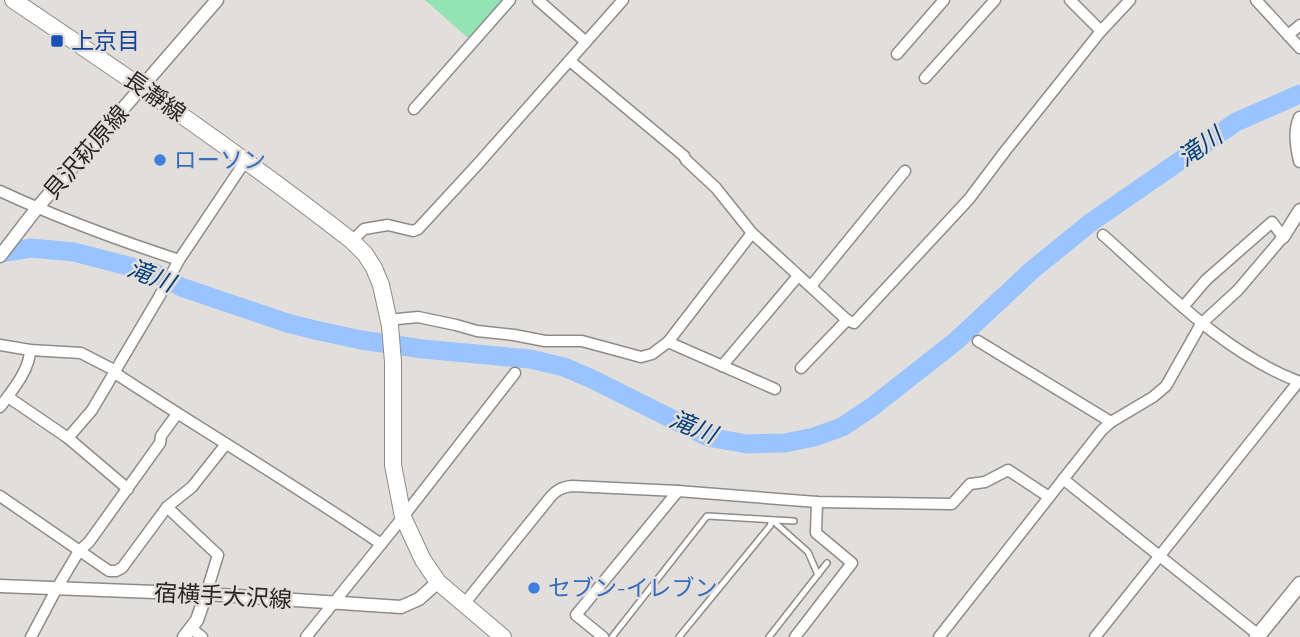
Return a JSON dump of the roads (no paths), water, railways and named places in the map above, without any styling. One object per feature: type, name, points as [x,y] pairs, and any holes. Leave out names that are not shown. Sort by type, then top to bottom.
[{"type":"main road","name":"長瀞線","points":[[13,0],[246,160],[352,241],[365,254],[381,285],[389,323],[393,362],[393,466],[402,517]]},
{"type":"main road","points":[[402,517],[423,560],[438,582],[503,637]]},
{"type":"main road","points":[[1259,636],[1300,584]]},
{"type":"street","name":"貝沢萩原線","points":[[0,256],[37,208],[217,0]]},
{"type":"street","points":[[414,109],[510,0]]},
{"type":"street","points":[[538,0],[586,42]]},
{"type":"street","points":[[352,241],[364,229],[388,225],[413,231],[418,229],[623,0]]},
{"type":"street","points":[[897,54],[944,0]]},
{"type":"street","points":[[925,78],[995,0]]},
{"type":"street","points":[[1070,0],[1101,31]]},
{"type":"street","points":[[570,61],[684,156],[716,188],[752,233],[853,323],[969,199],[1101,31],[1130,0]]},
{"type":"street","points":[[1256,0],[1300,48]]},
{"type":"street","points":[[1287,35],[1300,25]]},
{"type":"street","points":[[1300,118],[1297,128],[1300,161]]},
{"type":"street","points":[[68,438],[92,410],[178,262],[246,160]]},
{"type":"street","points":[[811,286],[905,170]]},
{"type":"street","points":[[0,191],[178,262]]},
{"type":"street","points":[[939,637],[1102,430],[1167,387],[1202,324],[1238,290],[1283,237],[1300,210]]},
{"type":"street","points":[[1184,307],[1206,280],[1272,222],[1283,237]]},
{"type":"street","points":[[389,323],[418,317],[477,331],[545,341],[582,341],[641,357],[652,354],[668,342],[752,233]]},
{"type":"street","points":[[1095,637],[1299,382],[1253,360],[1202,324],[1103,235]]},
{"type":"street","points":[[722,366],[798,276]]},
{"type":"street","points":[[801,368],[847,320]]},
{"type":"street","points":[[978,341],[1111,422]]},
{"type":"street","points":[[668,342],[775,389]]},
{"type":"street","points":[[0,345],[81,353],[116,372],[177,414],[325,505],[381,544]]},
{"type":"street","points":[[0,408],[30,357],[30,350]]},
{"type":"street","points":[[306,637],[515,373]]},
{"type":"street","points":[[8,397],[68,438],[128,489]]},
{"type":"street","points":[[31,637],[79,551],[89,542],[128,489],[177,414]]},
{"type":"street","points":[[0,496],[109,571],[116,571],[122,568],[167,507],[192,487],[226,444]]},
{"type":"street","points":[[464,604],[554,492],[564,487],[678,491],[817,502],[952,504],[970,484],[985,482],[1008,470],[1049,497]]},
{"type":"street","points":[[1063,479],[1259,636]]},
{"type":"street","points":[[603,637],[576,615],[678,491]]},
{"type":"street","points":[[795,637],[852,563],[816,533],[817,502]]},
{"type":"street","points":[[167,507],[218,555],[193,634]]},
{"type":"street","name":"宿横手大沢線","points":[[0,586],[205,594],[401,607],[419,599],[438,582]]},
{"type":"lane","points":[[612,637],[707,516],[794,521]]},
{"type":"lane","points":[[772,520],[808,552],[818,575]]},
{"type":"lane","points":[[680,637],[770,526],[772,520]]},
{"type":"lane","points":[[769,637],[827,563]]},
{"type":"waterway","name":"滝川","points":[[0,253],[31,248],[74,252],[155,273],[181,287],[315,330],[361,340],[530,359],[564,367],[708,437],[747,444],[785,443],[842,427],[872,407],[956,341],[1031,271],[1090,223],[1236,122],[1300,94]]},
{"type":"place","name":"上京目","points":[[57,41]]},
{"type":"place","name":"ローソン","points":[[160,160]]},
{"type":"place","name":"セブン-イレブン","points":[[534,588]]}]
